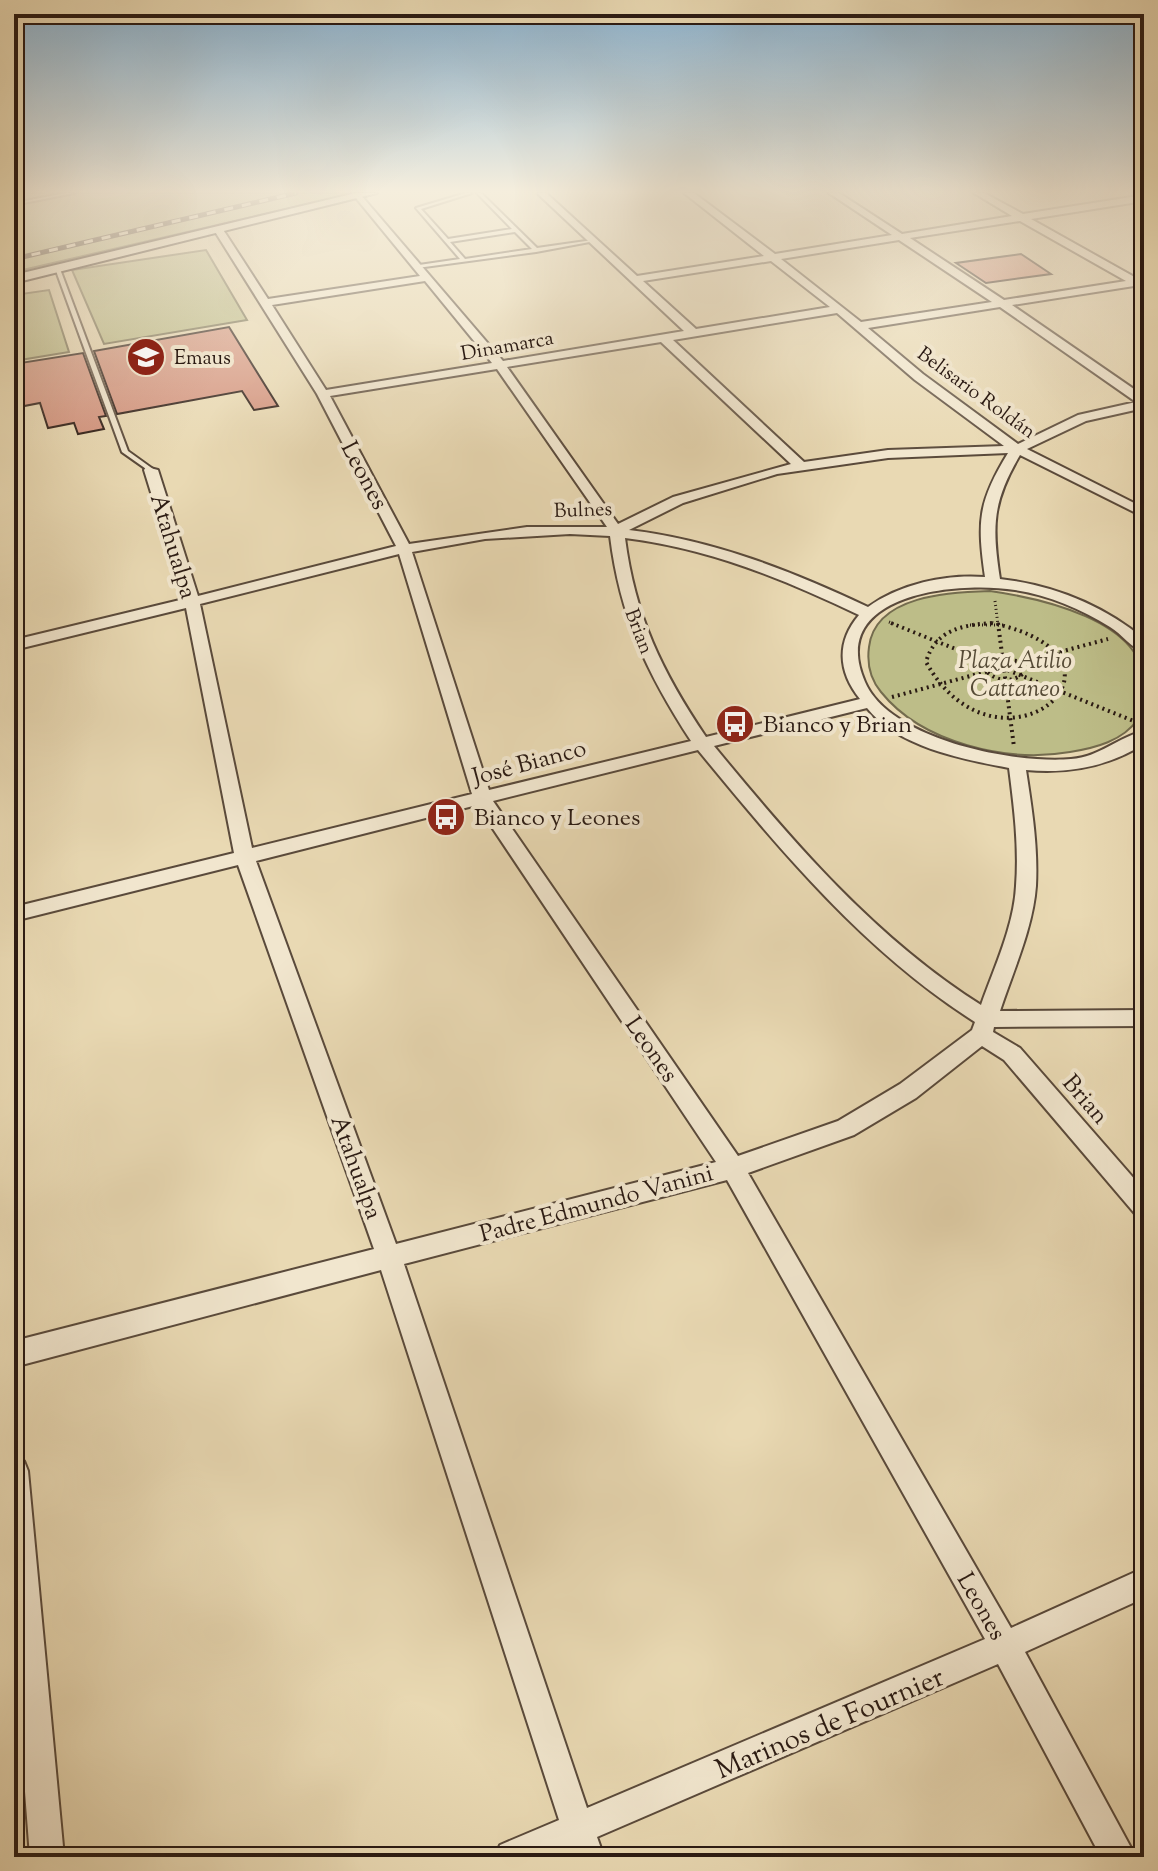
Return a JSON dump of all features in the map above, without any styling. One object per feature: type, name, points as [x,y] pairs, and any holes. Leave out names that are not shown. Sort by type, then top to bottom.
[{"type":"street","name":"Leones","points":[[251,280],[323,394],[404,548],[482,799],[733,1168],[1005,1646],[1119,1857]]},
{"type":"street","points":[[265,303],[412,280]]},
{"type":"street","name":"Brian","points":[[429,280],[500,365],[617,532],[623,579],[637,628],[666,690],[701,742],[771,827],[858,920],[1012,1054],[1144,1207]]},
{"type":"street","points":[[639,280],[692,332]]},
{"type":"street","name":"Belisario Roldán","points":[[804,280],[1017,449],[1144,513]]},
{"type":"street","points":[[968,280],[1144,403]]},
{"type":"street","points":[[858,326],[1142,283]]},
{"type":"street","name":"Dinamarca","points":[[323,394],[839,309]]},
{"type":"street","points":[[663,337],[800,465]]},
{"type":"street","name":"Bulnes","points":[[14,645],[404,548],[516,531],[617,532],[632,520],[700,492],[800,465],[888,454],[1017,449],[1082,418],[1144,403]]},
{"type":"street","points":[[993,582],[989,505],[996,484],[1017,449]]},
{"type":"street","name":"Atahualpa","points":[[151,470],[192,602],[244,855],[389,1257],[583,1843]]},
{"type":"street","points":[[617,532],[738,559],[868,613]]},
{"type":"street","points":[[1144,647],[1137,631],[1068,598],[993,582],[955,582],[920,587],[891,598],[868,613],[853,633],[849,655],[855,680],[870,702],[910,732],[959,754],[1017,765],[1073,765],[1121,752],[1144,736]]},
{"type":"street","name":"José Bianco","points":[[14,914],[870,702]]},
{"type":"street","points":[[1017,765],[1026,828],[1026,889],[1012,946],[983,1027],[1144,1018]]},
{"type":"street","name":"Padre Edmundo Vanini","points":[[14,1354],[733,1168],[846,1128],[908,1091],[983,1027]]},
{"type":"street","points":[[14,1471],[47,1857]]},
{"type":"street","name":"Marinos de Fournier","points":[[512,1857],[583,1843],[1144,1583]]},
{"type":"lane","points":[[61,280],[125,452],[151,470]]},
{"type":"path","points":[[993,582],[1017,765]]},
{"type":"path","points":[[868,613],[1144,725]]},
{"type":"path","points":[[1044,635],[998,624],[958,627],[934,640],[926,662],[939,686],[969,705],[1009,716],[1050,713]]},
{"type":"path","points":[[870,702],[1137,631]]},
{"type":"path","points":[[1061,645],[1074,656]]},
{"type":"path","points":[[984,661],[1002,656],[1021,663],[1025,670],[1023,676]]},
{"type":"path","points":[[984,661],[982,666],[986,673],[1005,680],[1023,676]]},
{"type":"path","points":[[1066,707],[1078,698],[1085,687]]},
{"type":"green space","points":[[76,280],[224,280],[247,320],[104,344]]},
{"type":"green space","points":[[49,290],[69,352],[14,361],[14,295]]},
{"type":"green space","name":"Plaza Atilio Cattaneo","points":[[990,591],[1035,599],[1085,616],[1127,643],[1139,662],[1144,684],[1142,711],[1132,727],[1108,742],[1089,748],[1045,755],[1020,754],[967,745],[942,736],[898,710],[877,687],[872,676],[868,653],[874,630],[885,616],[917,600],[936,595]]},
{"type":"building","points":[[229,327],[278,406],[254,410],[242,391],[117,414],[94,351]]},
{"type":"building","points":[[83,353],[106,416],[99,417],[104,429],[78,434],[74,423],[48,428],[40,403],[19,407],[14,393],[14,364]]},
{"type":"place","name":"Emaus","points":[[146,357]]},
{"type":"place","name":"Bianco y Brian","points":[[735,724]]},
{"type":"place","name":"Bianco y Leones","points":[[446,817]]}]
